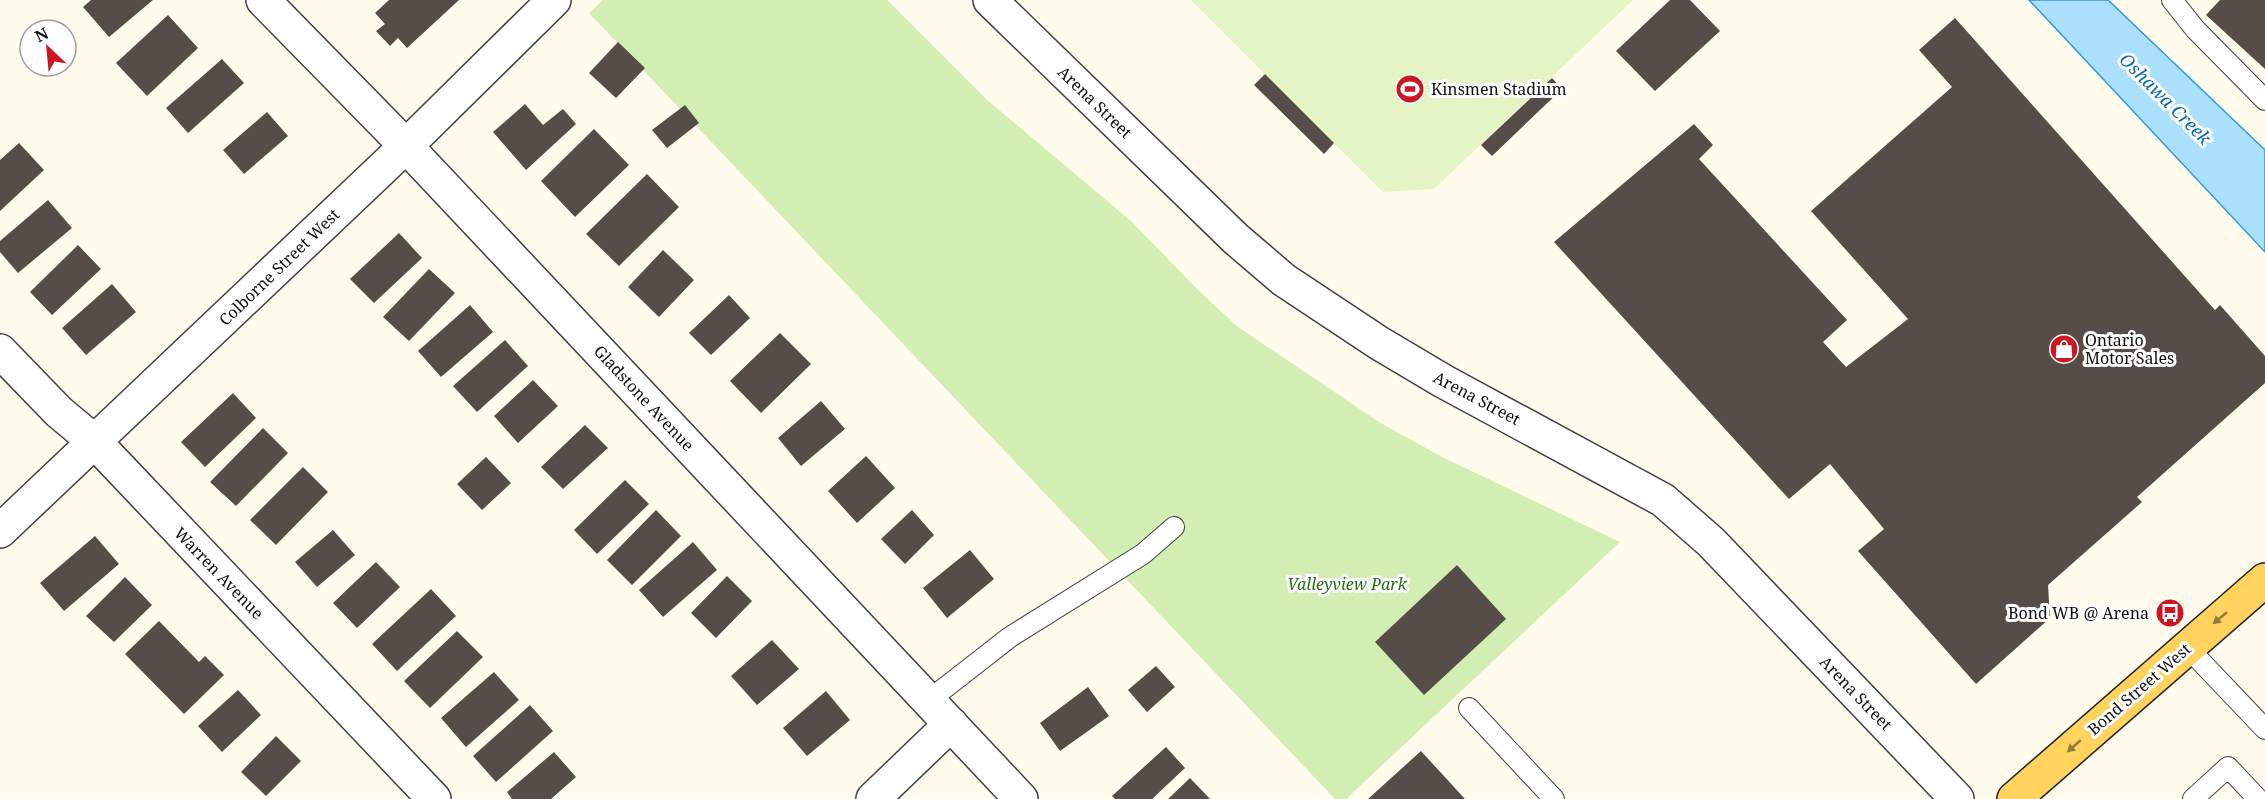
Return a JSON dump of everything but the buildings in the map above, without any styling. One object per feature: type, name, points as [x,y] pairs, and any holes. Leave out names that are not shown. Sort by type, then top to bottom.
[{"type":"main road","name":"Bond Street West","points":[[2014,799],[2265,580]]},
{"type":"street","name":"Gladstone Avenue","points":[[263,0],[406,146],[1022,799]]},
{"type":"street","name":"Colborne Street West","points":[[0,531],[406,146],[554,0]]},
{"type":"street","name":"Arena Street","points":[[990,0],[1236,239],[1284,280],[1379,343],[1443,381],[1663,500],[1712,542],[1958,799]]},
{"type":"street","name":"Warren Avenue","points":[[0,351],[59,412],[95,442],[434,799]]},
{"type":"street","points":[[873,799],[951,724]]},
{"type":"lane","points":[[2172,0],[2195,29],[2265,100]]},
{"type":"lane","points":[[928,701],[1010,637],[1143,554],[1174,526]]},
{"type":"lane","points":[[2187,647],[2265,729]]},
{"type":"lane","points":[[1469,708],[1554,799]]},
{"type":"lane","points":[[2193,799],[2228,768],[2258,799]]},
{"type":"green space","name":"Valleyview Park","points":[[603,0],[887,0],[986,99],[1131,221],[1199,291],[1238,327],[1379,422],[1442,457],[1620,542],[1346,799],[1335,799],[589,13]]},
{"type":"green space","name":"Kinsmen Stadium","points":[[1191,0],[1633,0],[1434,189],[1383,192]]},
{"type":"water","name":"Oshawa Creek","points":[[2029,0],[2108,0],[2265,150],[2265,252]]},
{"type":"place","name":"Kinsmen Stadium","points":[[1410,89]]},
{"type":"place","name":"Ontario Motor Sales","points":[[2064,349]]},
{"type":"place","name":"Bond WB @ Arena","points":[[2170,613]]}]
